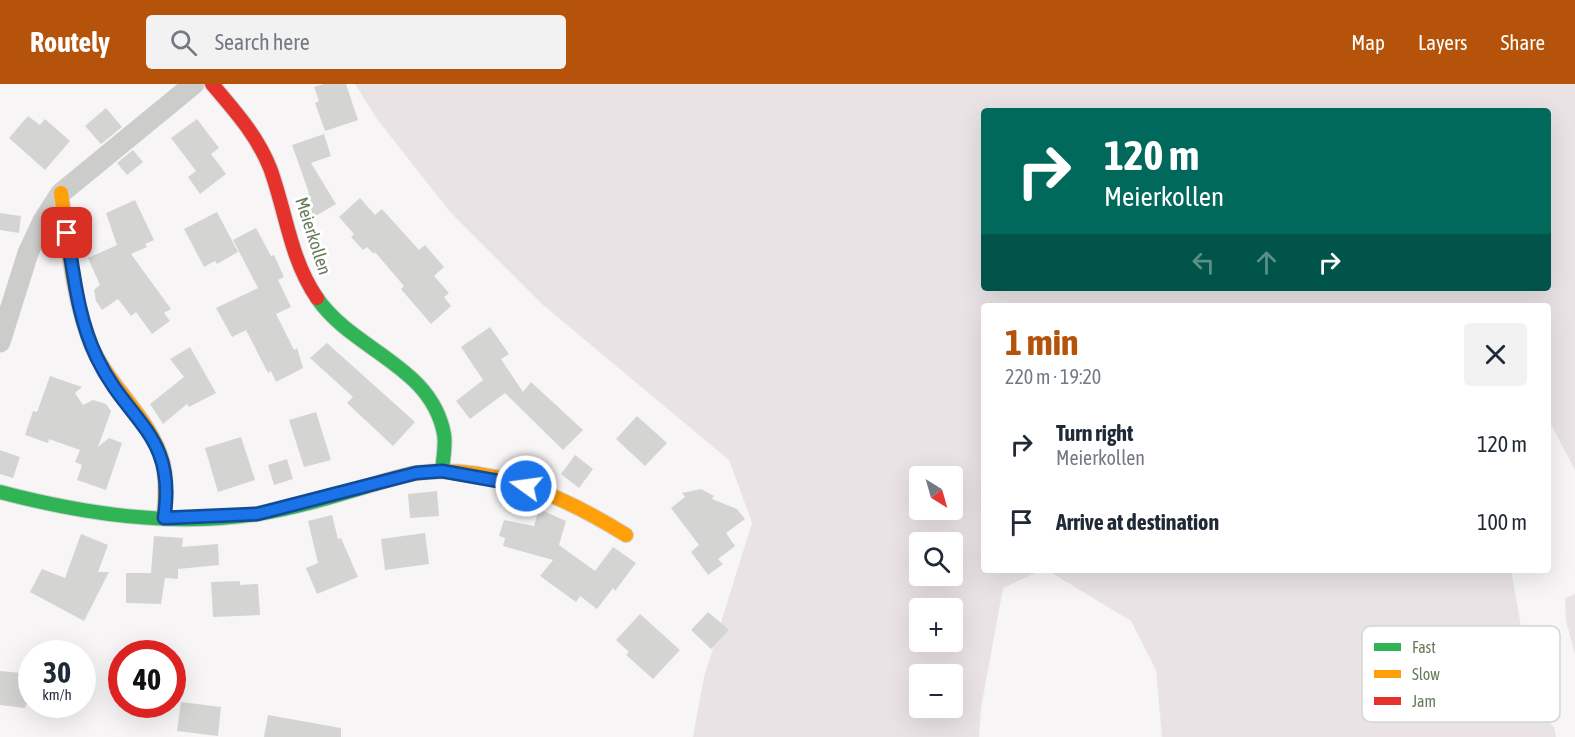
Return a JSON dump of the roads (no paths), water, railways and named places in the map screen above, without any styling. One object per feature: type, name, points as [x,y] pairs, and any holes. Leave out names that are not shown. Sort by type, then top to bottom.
[{"type":"street","points":[[0,342],[28,253],[43,221],[61,193],[194,84]]},
{"type":"street","name":"Meierkollen","points":[[212,84],[257,140],[265,155],[281,198],[298,260],[320,304],[349,332],[404,369],[430,397],[437,409],[445,438],[442,471]]},
{"type":"street","points":[[61,193],[80,313],[105,373],[145,424],[164,460],[167,479],[164,518]]},
{"type":"street","points":[[0,492],[81,511],[164,518],[257,514],[416,473],[442,471],[513,482],[539,491],[593,514],[626,535]]}]
